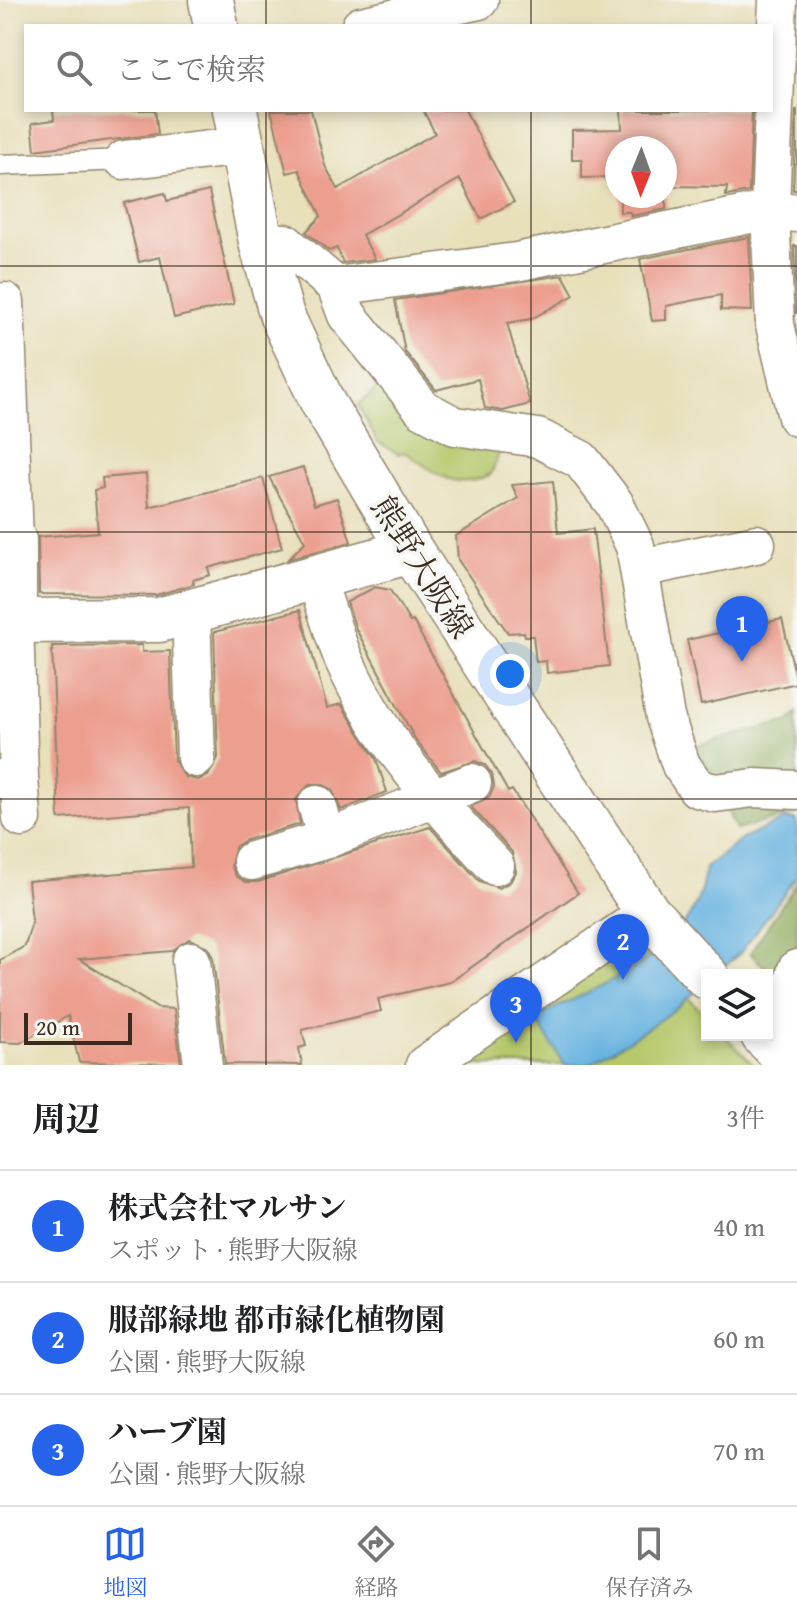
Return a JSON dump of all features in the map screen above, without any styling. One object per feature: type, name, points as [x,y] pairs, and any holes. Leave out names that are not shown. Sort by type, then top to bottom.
[{"type":"main road","points":[[211,0],[216,24]]},
{"type":"main road","name":"熊野大阪線","points":[[239,128],[261,242],[282,316],[323,403],[411,551],[653,919],[701,971]]},
{"type":"main road","points":[[7,539],[14,621],[159,620],[411,551]]},
{"type":"street","points":[[370,24],[479,0]]},
{"type":"street","points":[[778,0],[783,211],[775,325],[795,401]]},
{"type":"street","points":[[124,160],[239,128]]},
{"type":"street","points":[[336,286],[516,262],[783,211]]},
{"type":"street","points":[[261,242],[285,243],[336,286],[347,315],[423,409],[455,426],[538,438],[581,460],[614,503],[635,546],[665,717],[681,765],[697,788],[715,793],[754,788],[797,790]]},
{"type":"street","points":[[0,303],[5,302],[7,539]]},
{"type":"street","points":[[641,568],[756,544]]},
{"type":"street","points":[[316,579],[345,661],[388,739],[433,800],[495,866]]},
{"type":"street","points":[[191,612],[196,758]]},
{"type":"street","points":[[14,621],[10,778],[22,818]]},
{"type":"street","points":[[252,861],[322,822],[433,800],[472,783]]},
{"type":"street","points":[[425,1065],[653,919]]},
{"type":"street","points":[[191,961],[203,1065]]},
{"type":"street","points":[[778,1050],[797,969]]},
{"type":"lane","points":[[0,165],[124,160]]},
{"type":"green space","points":[[383,383],[501,448],[491,474],[455,481],[436,473],[404,452],[398,454],[377,441],[358,405]]},
{"type":"green space","points":[[797,713],[797,813],[736,830],[697,745],[790,721]]},
{"type":"green space","points":[[797,882],[797,998],[773,975],[773,969],[767,969],[750,953]]},
{"type":"green space","points":[[634,943],[701,1011],[701,1041],[730,1041],[754,1065],[448,1065]]},
{"type":"water","points":[[785,819],[797,820],[797,876],[741,952],[722,969],[701,969],[701,987],[642,1032],[588,1065],[565,1065],[535,1018],[615,978],[665,944],[685,923],[699,897],[705,868],[742,839]]},
{"type":"building","points":[[796,110],[797,190],[793,190]]},
{"type":"building","points":[[53,112],[155,112],[158,134],[35,150],[32,123],[54,120]]},
{"type":"building","points":[[272,112],[312,112],[325,166],[338,189],[435,133],[424,112],[466,112],[514,202],[481,219],[460,179],[362,235],[375,259],[343,263],[337,248],[329,251],[306,232],[321,216],[299,170],[287,173]]},
{"type":"building","points":[[621,112],[752,112],[749,192],[726,196],[727,187],[677,186],[677,136],[605,136],[605,177],[582,178],[582,159],[572,159],[572,130],[622,129]]},
{"type":"building","points":[[209,191],[234,304],[174,318],[160,257],[139,262],[124,203],[165,193],[167,201]]},
{"type":"building","points":[[620,208],[666,208],[631,216],[630,212],[620,212]]},
{"type":"building","points":[[749,237],[752,311],[721,310],[721,295],[666,306],[666,320],[652,321],[640,259]]},
{"type":"building","points":[[794,246],[797,246],[797,313],[796,313]]},
{"type":"building","points":[[563,275],[574,295],[531,319],[507,323],[530,404],[503,411],[485,408],[478,379],[436,390],[405,352],[395,300]]},
{"type":"building","points":[[303,467],[314,505],[337,498],[351,542],[288,559],[305,542],[269,477]]},
{"type":"building","points":[[146,474],[149,507],[263,478],[282,548],[208,568],[210,575],[193,580],[194,584],[156,595],[39,594],[38,537],[98,532],[94,490],[103,488],[102,478]]},
{"type":"building","points":[[553,481],[558,533],[593,529],[609,666],[547,673],[546,661],[536,662],[533,636],[525,636],[524,632],[508,633],[458,560],[456,536],[518,498],[512,485]]},
{"type":"building","points":[[375,587],[390,590],[410,622],[413,621],[508,792],[512,790],[578,893],[450,982],[378,999],[381,1011],[302,1030],[306,1046],[299,1048],[302,1065],[225,1064],[213,958],[208,947],[189,939],[172,951],[79,959],[157,1008],[174,1009],[181,1064],[79,1062],[68,1016],[20,1043],[0,1042],[0,960],[25,946],[32,922],[28,881],[191,867],[189,808],[59,819],[52,646],[142,645],[142,652],[170,651],[174,760],[185,777],[198,780],[208,776],[218,758],[214,632],[300,610],[327,708],[341,704],[376,759],[387,792],[341,810],[332,789],[321,784],[310,784],[296,799],[300,824],[246,840],[236,846],[231,866],[236,876],[246,882],[258,882],[430,827],[479,881],[499,888],[510,882],[516,872],[512,852],[471,807],[490,796],[494,786],[492,774],[485,765],[475,761],[441,772],[415,739],[356,629],[347,602]]},
{"type":"building","points":[[782,619],[797,683],[701,705],[687,640]]},
{"type":"place","name":"株式会社マルサン","points":[[742,662]]},
{"type":"place","name":"服部緑地 都市緑化植物園","points":[[623,980]]},
{"type":"place","name":"ハーブ園","points":[[516,1043]]}]
